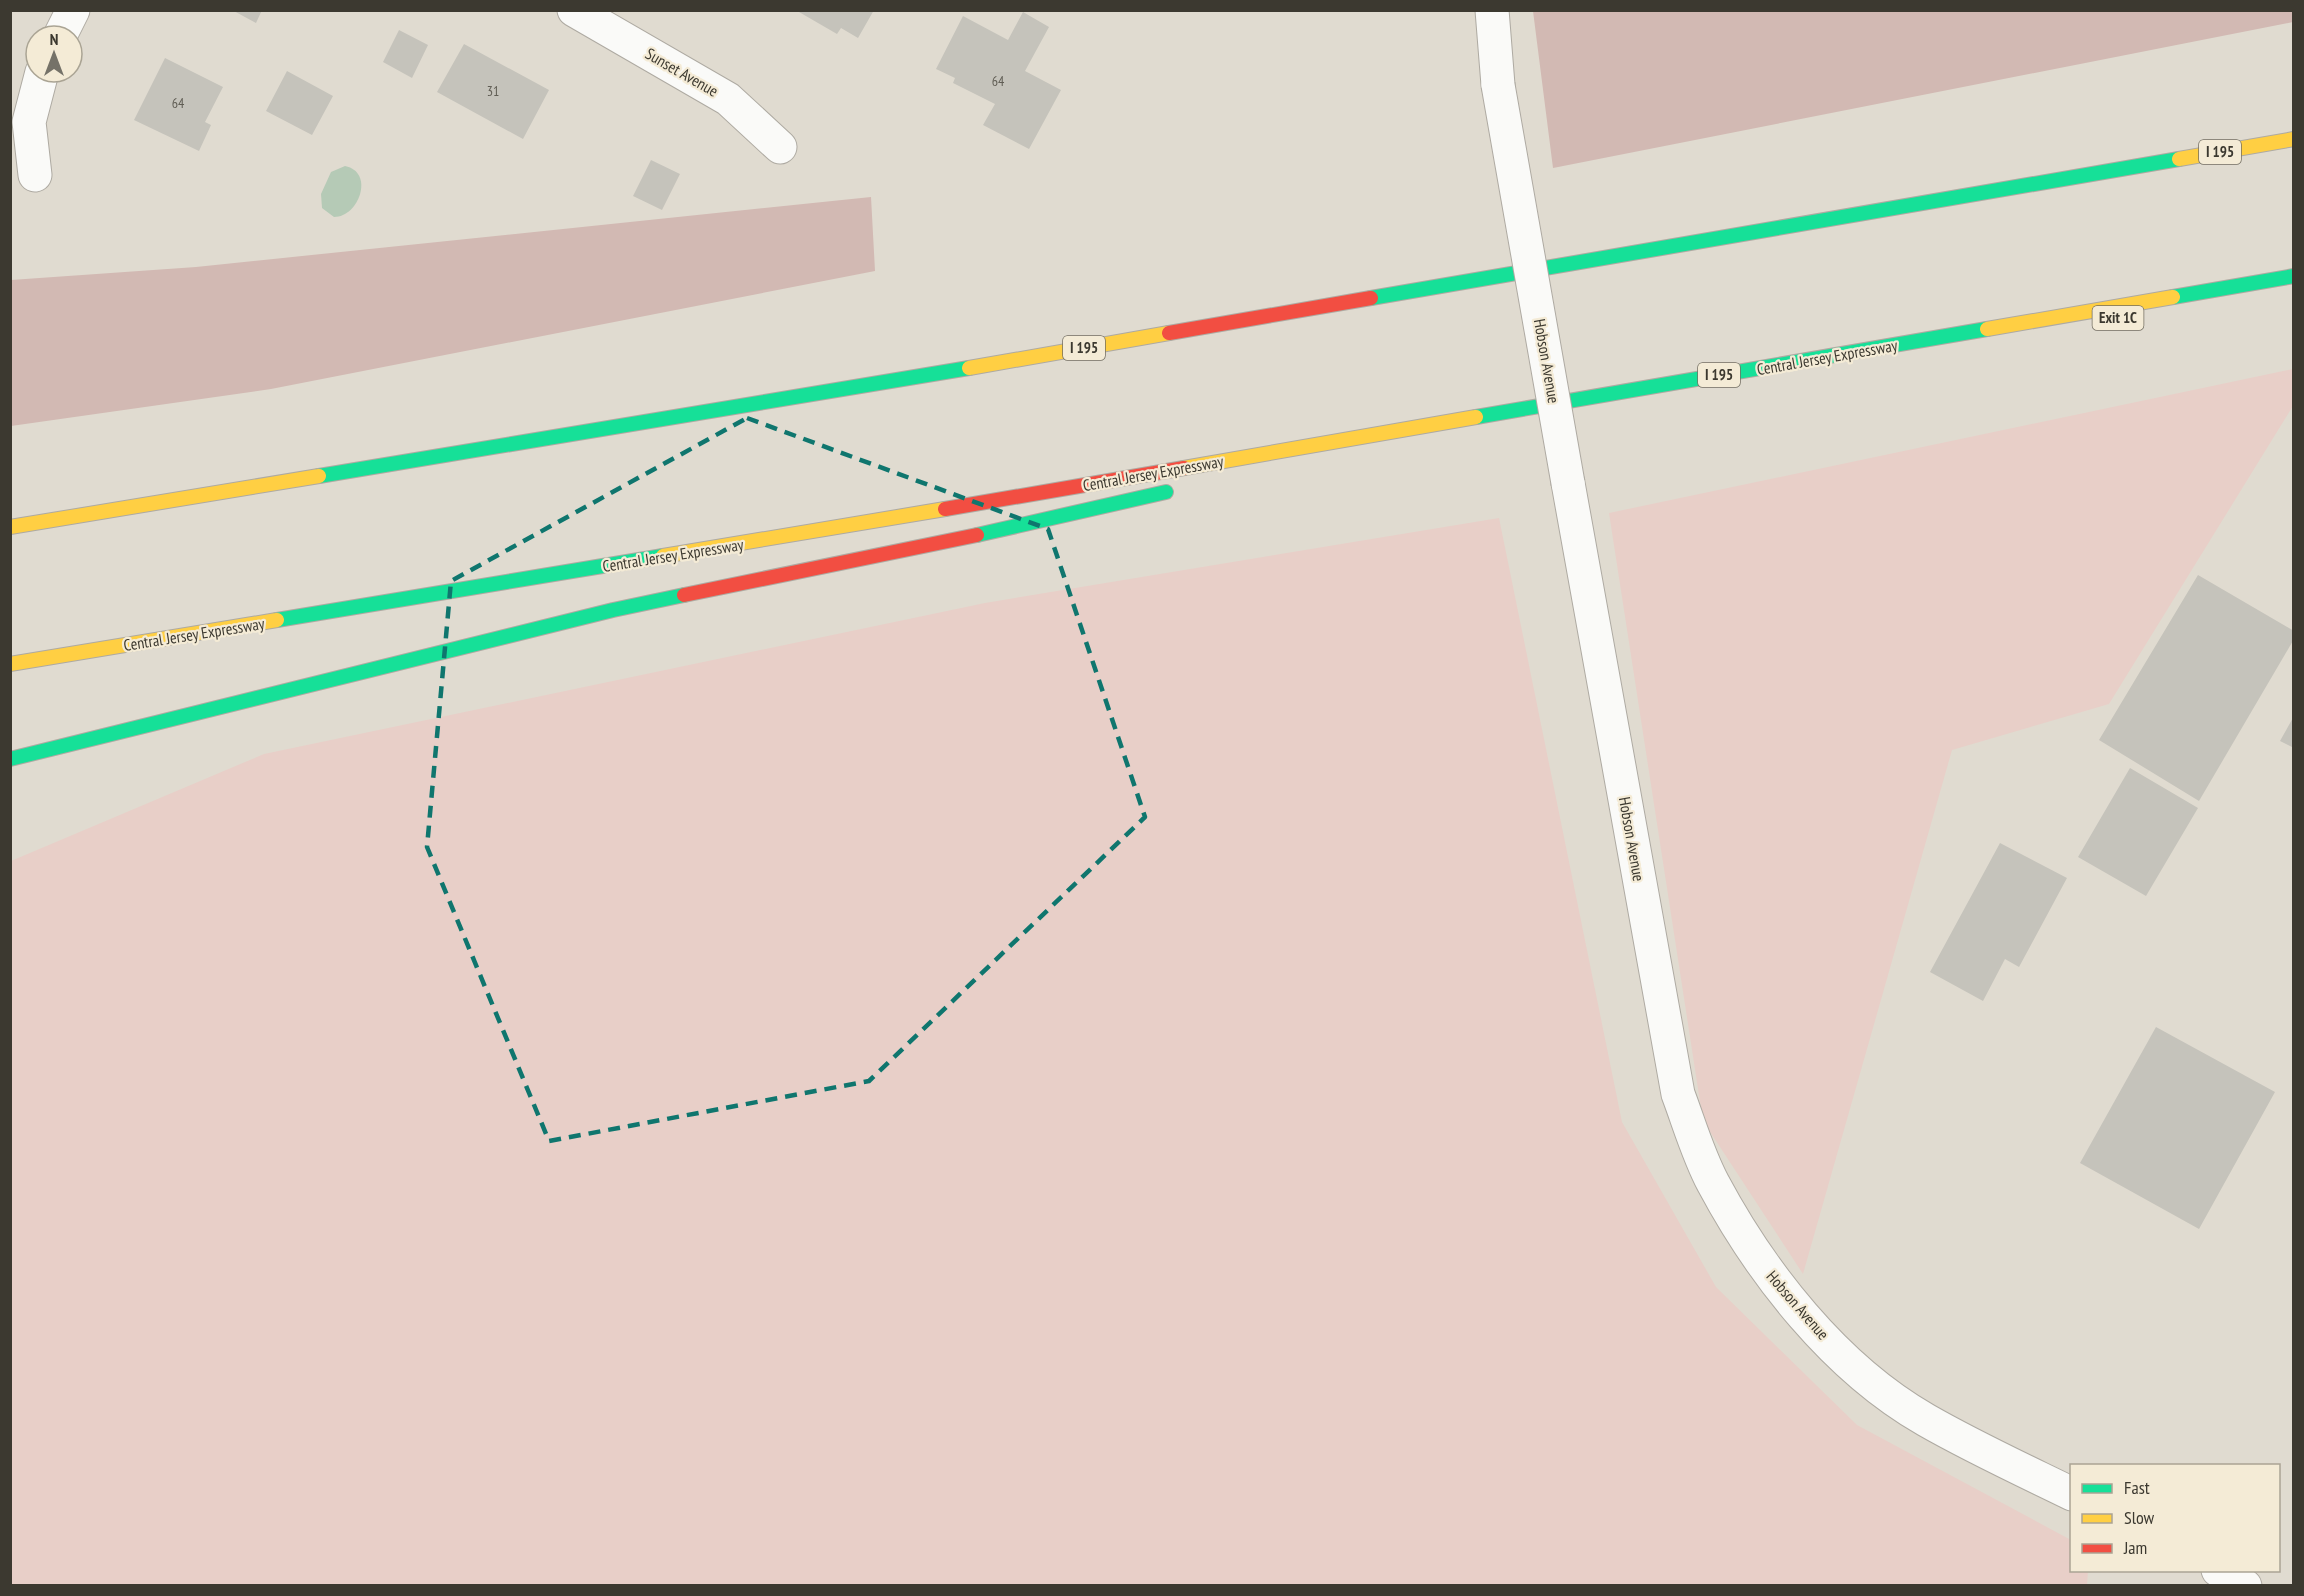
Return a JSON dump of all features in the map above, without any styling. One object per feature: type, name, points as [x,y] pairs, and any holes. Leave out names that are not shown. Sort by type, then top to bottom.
[{"type":"highway","points":[[2146,165],[2294,129]]},
{"type":"highway","name":"I 195","points":[[14,526],[807,396],[2294,139]]},
{"type":"highway","name":"Central Jersey Expressway","points":[[10,664],[830,529],[2294,276]]},
{"type":"highway","name":"Exit 1C","points":[[1942,337],[2176,311]]},
{"type":"highway","points":[[1267,468],[1496,414]]},
{"type":"highway","points":[[10,759],[613,610],[1038,522],[1175,490]]},
{"type":"street","points":[[66,24],[73,10]]},
{"type":"street","name":"Sunset Avenue","points":[[573,10],[728,99],[780,147]]},
{"type":"street","name":"Hobson Avenue","points":[[1492,10],[1498,86],[1678,1094],[1712,1181],[1760,1262],[1805,1318],[1866,1377],[1924,1420],[2070,1493]]},
{"type":"street","points":[[35,175],[30,122],[39,84]]},
{"type":"street","points":[[2222,1572],[2246,1586]]},
{"type":"highlighted area","points":[[747,418],[1048,529],[1145,817],[869,1081],[549,1141],[427,847],[451,581]]},
{"type":"shaded area","points":[[2293,10],[2293,22],[1553,168],[1533,11]]},
{"type":"shaded area","points":[[345,166],[354,170],[359,176],[360,194],[350,210],[334,217],[322,208],[321,194],[331,172]]},
{"type":"shaded area","points":[[871,197],[875,271],[271,389],[11,426],[11,280],[196,267]]},
{"type":"shaded area","points":[[2293,369],[2293,406],[2109,704],[1952,750],[1803,1274],[1703,1121],[1609,513]]},
{"type":"shaded area","points":[[1499,518],[1622,1122],[1716,1287],[1857,1425],[2070,1539],[2070,1572],[2088,1572],[2087,1585],[11,1585],[11,861],[264,754],[985,603]]},
{"type":"building","points":[[232,10],[262,10],[256,23]]},
{"type":"building","points":[[800,10],[874,10],[858,38],[841,28],[837,34],[799,12]]},
{"type":"building","points":[[1023,12],[1049,27],[1025,71],[1061,90],[1029,149],[983,125],[995,104],[953,83],[955,78],[936,69],[963,16],[1008,40]]},
{"type":"building","points":[[399,30],[428,45],[412,78],[383,62]]},
{"type":"building","points":[[464,44],[549,90],[523,139],[437,92]]},
{"type":"building","points":[[165,58],[223,87],[205,122],[211,125],[199,151],[134,120]]},
{"type":"building","points":[[287,71],[333,96],[312,135],[266,111]]},
{"type":"building","points":[[651,160],[680,174],[662,210],[633,196]]},
{"type":"building","points":[[2198,575],[2294,631],[2294,639],[2199,801],[2099,740]]},
{"type":"building","points":[[2294,716],[2294,748],[2280,741]]},
{"type":"building","points":[[2130,768],[2198,808],[2146,896],[2078,857]]},
{"type":"building","points":[[2000,843],[2067,878],[2019,967],[2005,959],[1983,1001],[1930,972]]},
{"type":"building","points":[[2156,1027],[2275,1092],[2199,1229],[2080,1163]]},
{"type":"traffic: fast","points":[[1371,298],[2179,159]]},
{"type":"traffic: fast","points":[[2173,297],[2294,276]]},
{"type":"traffic: fast","points":[[1476,417],[1987,329]]},
{"type":"traffic: fast","points":[[319,476],[969,368]]},
{"type":"traffic: fast","points":[[977,535],[1166,492]]},
{"type":"traffic: fast","points":[[277,620],[663,556]]},
{"type":"traffic: fast","points":[[10,759],[613,610],[684,595]]},
{"type":"traffic: slow","points":[[2179,159],[2294,139]]},
{"type":"traffic: slow","points":[[1987,329],[2173,297]]},
{"type":"traffic: slow","points":[[969,368],[1169,333]]},
{"type":"traffic: slow","points":[[1184,468],[1476,417]]},
{"type":"traffic: slow","points":[[10,527],[319,476]]},
{"type":"traffic: slow","points":[[663,556],[945,509]]},
{"type":"traffic: slow","points":[[10,664],[277,620]]},
{"type":"traffic: jam","points":[[1169,333],[1371,298]]},
{"type":"traffic: jam","points":[[945,509],[1184,468]]},
{"type":"traffic: jam","points":[[684,595],[977,535]]}]
